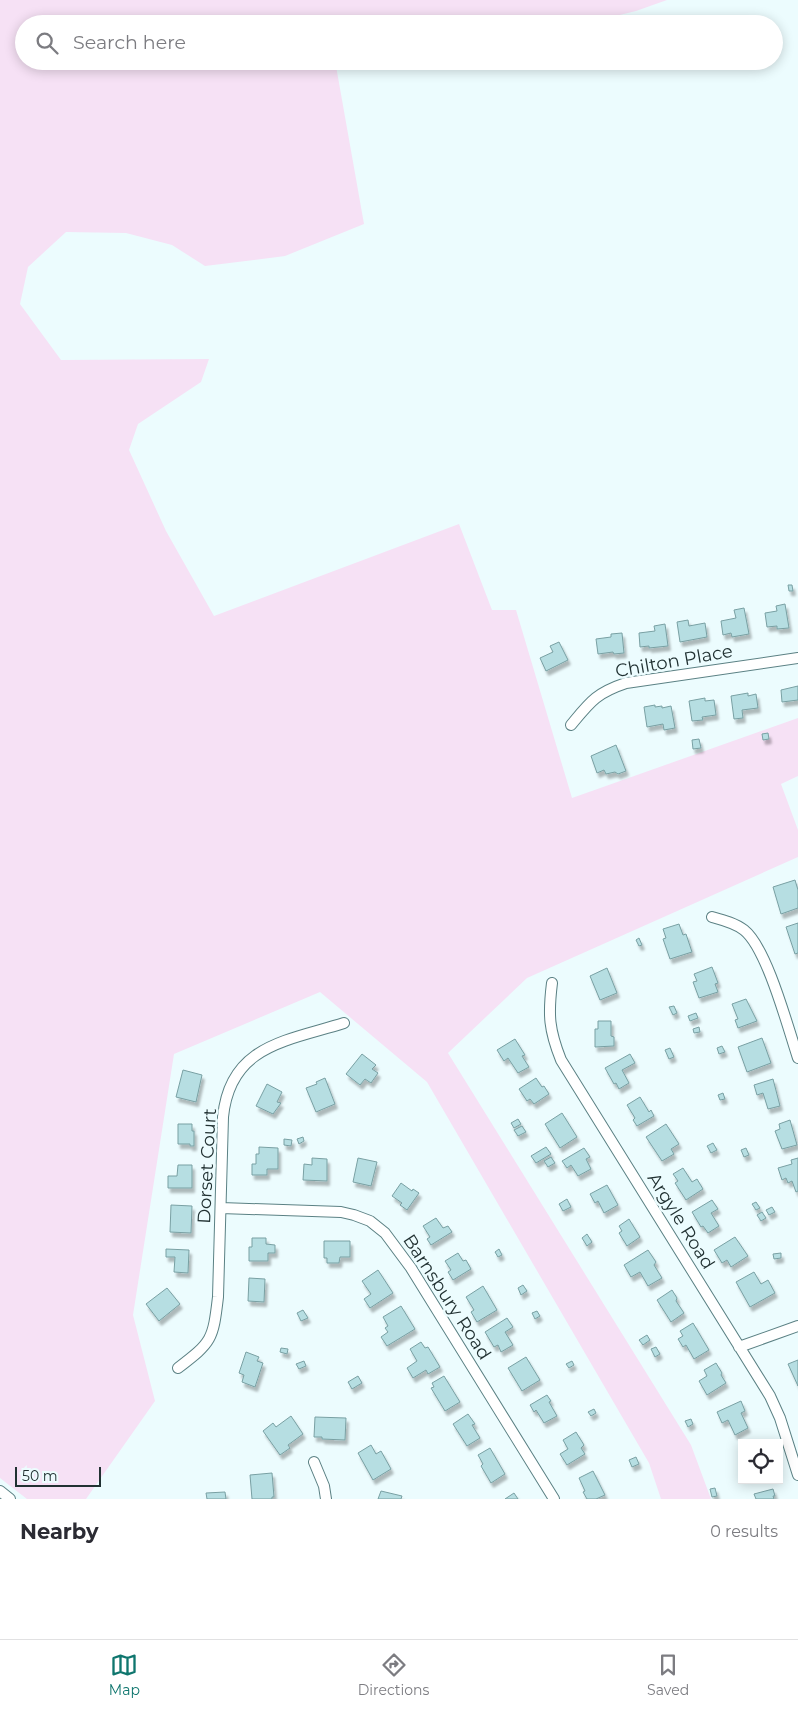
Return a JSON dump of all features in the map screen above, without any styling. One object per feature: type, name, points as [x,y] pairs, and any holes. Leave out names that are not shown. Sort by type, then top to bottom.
[{"type":"street","name":"Chilton Place","points":[[570,725],[589,703],[601,693],[626,683],[798,658]]},
{"type":"street","points":[[712,917],[745,930],[759,949],[798,1058]]},
{"type":"street","name":"Argyle Road","points":[[552,983],[549,1025],[553,1042],[561,1060],[770,1396],[780,1418],[798,1475]]},
{"type":"street","name":"Dorset Court","points":[[178,1368],[206,1344],[212,1335],[215,1324],[218,1298],[224,1107],[236,1075],[242,1066],[268,1047],[344,1023]]},
{"type":"street","name":"Barnsbury Road","points":[[221,1208],[341,1212],[370,1221],[385,1233],[411,1268],[554,1499]]},
{"type":"street","points":[[739,1347],[798,1326]]},
{"type":"street","points":[[314,1462],[324,1486],[326,1499]]},
{"type":"street","points":[[0,1491],[10,1499]]},
{"type":"shaded area","points":[[0,0],[667,0],[620,15],[15,15],[15,70],[337,70],[364,224],[285,256],[205,266],[172,245],[126,233],[66,232],[28,267],[20,304],[61,360],[209,359],[201,382],[138,424],[129,450],[166,531],[214,616],[459,524],[492,610],[516,610],[572,798],[798,718],[798,776],[781,784],[798,830],[798,857],[527,978],[448,1053],[691,1445],[711,1499],[661,1499],[649,1463],[427,1082],[320,992],[174,1054],[133,1315],[155,1401],[86,1499],[27,1499],[0,1478]]},
{"type":"building","points":[[788,585],[792,585],[793,591],[789,591]]},
{"type":"building","points":[[785,604],[789,628],[777,629],[777,626],[767,627],[765,613],[777,611],[776,606]]},
{"type":"building","points":[[744,608],[749,634],[732,637],[731,633],[723,635],[721,621],[736,618],[734,610]]},
{"type":"building","points":[[688,620],[689,626],[705,623],[707,637],[680,642],[677,622]]},
{"type":"building","points":[[665,624],[668,646],[640,647],[639,633],[655,631],[654,626]]},
{"type":"building","points":[[622,633],[624,653],[598,654],[596,639]]},
{"type":"building","points":[[559,642],[568,660],[546,671],[540,658],[553,652],[550,646]]},
{"type":"building","points":[[798,686],[798,700],[782,702],[781,690]]},
{"type":"building","points":[[748,693],[748,696],[756,694],[758,708],[742,710],[743,718],[734,719],[731,696]]},
{"type":"building","points":[[705,698],[705,701],[714,700],[716,715],[702,717],[703,720],[692,721],[689,701]]},
{"type":"building","points":[[655,705],[655,707],[662,706],[662,708],[671,706],[675,728],[664,730],[663,724],[647,727],[644,707]]},
{"type":"building","points":[[768,733],[769,739],[763,740],[762,734]]},
{"type":"building","points":[[699,739],[701,748],[693,749],[692,740]]},
{"type":"building","points":[[616,745],[626,771],[618,774],[615,772],[606,774],[604,770],[597,773],[591,756]]},
{"type":"building","points":[[795,880],[798,890],[798,908],[781,914],[773,887]]},
{"type":"building","points":[[798,923],[798,953],[795,954],[786,927]]},
{"type":"building","points":[[679,924],[683,935],[686,934],[692,952],[670,959],[663,939],[666,938],[663,929]]},
{"type":"building","points":[[639,938],[642,945],[639,946],[636,940]]},
{"type":"building","points":[[712,967],[718,983],[715,984],[718,992],[699,998],[693,982],[697,981],[694,974]]},
{"type":"building","points":[[607,968],[617,993],[600,1000],[590,976]]},
{"type":"building","points":[[746,999],[757,1021],[738,1028],[735,1020],[738,1019],[732,1004]]},
{"type":"building","points":[[674,1006],[677,1013],[673,1015],[669,1007]]},
{"type":"building","points":[[696,1013],[698,1018],[690,1021],[688,1016]]},
{"type":"building","points":[[598,1021],[611,1021],[611,1036],[614,1037],[614,1046],[595,1047],[595,1029],[598,1029]]},
{"type":"building","points":[[699,1027],[700,1032],[694,1033],[693,1029]]},
{"type":"building","points":[[762,1038],[771,1063],[747,1072],[738,1047]]},
{"type":"building","points":[[515,1039],[525,1055],[522,1056],[529,1067],[518,1073],[508,1058],[504,1061],[497,1050]]},
{"type":"building","points":[[722,1046],[725,1052],[719,1054],[717,1048]]},
{"type":"building","points":[[670,1048],[674,1057],[669,1059],[665,1050]]},
{"type":"building","points":[[362,1054],[376,1065],[372,1069],[378,1073],[371,1083],[365,1079],[360,1085],[346,1074]]},
{"type":"building","points":[[630,1054],[635,1063],[622,1070],[629,1083],[619,1089],[605,1068]]},
{"type":"building","points":[[183,1070],[202,1075],[196,1102],[176,1097]]},
{"type":"building","points":[[325,1078],[335,1104],[316,1112],[306,1088],[317,1084],[316,1082]]},
{"type":"building","points":[[536,1078],[549,1094],[534,1104],[530,1099],[527,1101],[519,1089]]},
{"type":"building","points":[[773,1079],[780,1106],[768,1109],[763,1093],[757,1095],[754,1085]]},
{"type":"building","points":[[267,1084],[282,1092],[277,1102],[281,1103],[273,1114],[256,1106]]},
{"type":"building","points":[[723,1093],[725,1099],[720,1100],[718,1095]]},
{"type":"building","points":[[640,1097],[649,1112],[651,1110],[654,1116],[637,1126],[633,1120],[635,1118],[627,1105]]},
{"type":"building","points":[[562,1113],[577,1137],[560,1148],[545,1124]]},
{"type":"building","points":[[518,1119],[521,1124],[514,1128],[511,1123]]},
{"type":"building","points":[[790,1120],[797,1145],[782,1149],[775,1131],[780,1129],[779,1124]]},
{"type":"building","points":[[178,1124],[192,1124],[194,1146],[178,1144]]},
{"type":"building","points":[[666,1124],[679,1144],[671,1149],[674,1154],[662,1161],[646,1137]]},
{"type":"building","points":[[522,1126],[526,1132],[518,1136],[514,1130]]},
{"type":"building","points":[[303,1137],[304,1141],[299,1144],[297,1139]]},
{"type":"building","points":[[284,1139],[292,1140],[291,1146],[284,1145]]},
{"type":"building","points":[[713,1143],[717,1150],[711,1153],[707,1146]]},
{"type":"building","points":[[259,1147],[278,1148],[278,1169],[267,1169],[267,1175],[252,1175],[252,1164],[256,1164],[256,1154],[259,1154]]},
{"type":"building","points":[[546,1147],[551,1154],[536,1163],[531,1156]]},
{"type":"building","points":[[584,1148],[590,1157],[586,1159],[591,1169],[578,1176],[571,1165],[567,1168],[562,1161]]},
{"type":"building","points":[[746,1148],[749,1155],[744,1157],[741,1150]]},
{"type":"building","points":[[551,1157],[555,1163],[548,1167],[544,1161]]},
{"type":"building","points":[[312,1158],[327,1159],[327,1181],[303,1180],[304,1164],[312,1165]]},
{"type":"building","points":[[358,1158],[377,1162],[371,1186],[353,1182]]},
{"type":"building","points":[[798,1158],[798,1191],[796,1192],[792,1181],[788,1183],[786,1178],[782,1180],[778,1168],[792,1164],[791,1160]]},
{"type":"building","points":[[178,1165],[192,1165],[192,1188],[168,1188],[168,1176],[177,1176]]},
{"type":"building","points":[[683,1168],[692,1182],[697,1179],[703,1189],[686,1200],[675,1183],[678,1181],[673,1174]]},
{"type":"building","points":[[401,1183],[412,1191],[413,1189],[419,1193],[407,1210],[400,1205],[402,1203],[392,1196]]},
{"type":"building","points":[[607,1185],[618,1205],[604,1213],[598,1201],[595,1203],[590,1194]]},
{"type":"building","points":[[567,1199],[571,1207],[563,1211],[559,1204]]},
{"type":"building","points":[[712,1200],[718,1209],[711,1213],[719,1226],[708,1233],[703,1226],[701,1227],[692,1212]]},
{"type":"building","points":[[756,1202],[760,1208],[756,1210],[752,1204]]},
{"type":"building","points":[[171,1205],[192,1206],[191,1233],[170,1232]]},
{"type":"building","points":[[772,1207],[775,1212],[769,1215],[766,1210]]},
{"type":"building","points":[[762,1212],[766,1218],[761,1221],[757,1215]]},
{"type":"building","points":[[436,1218],[443,1228],[448,1226],[452,1232],[431,1245],[427,1239],[430,1237],[423,1226]]},
{"type":"building","points":[[629,1219],[640,1237],[627,1246],[619,1233],[622,1231],[619,1226]]},
{"type":"building","points":[[587,1234],[592,1242],[587,1246],[582,1238]]},
{"type":"building","points":[[735,1237],[748,1256],[731,1267],[727,1260],[722,1263],[714,1250]]},
{"type":"building","points":[[252,1238],[266,1238],[266,1244],[275,1245],[275,1253],[268,1253],[268,1261],[249,1261],[249,1247],[252,1247]]},
{"type":"building","points":[[324,1241],[350,1241],[350,1257],[340,1257],[339,1263],[327,1263],[327,1258],[324,1258]]},
{"type":"building","points":[[166,1249],[189,1250],[188,1273],[174,1272],[175,1257],[166,1257]]},
{"type":"building","points":[[499,1249],[502,1255],[498,1257],[495,1252]]},
{"type":"building","points":[[648,1250],[656,1262],[654,1265],[662,1278],[648,1286],[640,1272],[631,1277],[624,1265]]},
{"type":"building","points":[[458,1253],[463,1261],[466,1260],[471,1269],[453,1280],[448,1272],[451,1270],[445,1261]]},
{"type":"building","points":[[781,1253],[781,1258],[774,1259],[773,1254]]},
{"type":"building","points":[[378,1270],[393,1293],[370,1308],[364,1299],[371,1294],[362,1281]]},
{"type":"building","points":[[754,1272],[761,1284],[768,1280],[775,1293],[750,1307],[736,1282]]},
{"type":"building","points":[[249,1278],[265,1279],[264,1302],[248,1301]]},
{"type":"building","points":[[523,1285],[527,1291],[521,1295],[518,1288]]},
{"type":"building","points":[[483,1286],[497,1310],[477,1322],[471,1312],[474,1310],[466,1297]]},
{"type":"building","points":[[167,1288],[180,1304],[159,1321],[146,1304]]},
{"type":"building","points":[[672,1290],[677,1298],[676,1301],[684,1313],[671,1322],[657,1300]]},
{"type":"building","points":[[401,1306],[415,1329],[387,1346],[381,1337],[388,1332],[385,1328],[388,1326],[383,1317]]},
{"type":"building","points":[[303,1310],[308,1318],[301,1321],[297,1313]]},
{"type":"building","points":[[537,1311],[540,1316],[535,1319],[532,1313]]},
{"type":"building","points":[[507,1318],[513,1327],[505,1332],[513,1345],[501,1352],[498,1345],[494,1347],[485,1332]]},
{"type":"building","points":[[693,1323],[709,1350],[694,1359],[686,1345],[683,1347],[678,1339],[683,1336],[680,1331]]},
{"type":"building","points":[[647,1335],[650,1340],[643,1345],[639,1340]]},
{"type":"building","points":[[421,1342],[425,1348],[428,1347],[440,1367],[428,1374],[426,1370],[413,1378],[407,1368],[417,1361],[410,1349]]},
{"type":"building","points":[[656,1347],[660,1354],[655,1357],[651,1349]]},
{"type":"building","points":[[281,1348],[288,1349],[287,1354],[280,1352]]},
{"type":"building","points":[[246,1352],[259,1357],[257,1361],[263,1363],[255,1387],[242,1382],[244,1375],[239,1373]]},
{"type":"building","points":[[526,1357],[540,1380],[522,1391],[508,1368]]},
{"type":"building","points":[[798,1360],[798,1386],[788,1364]]},
{"type":"building","points":[[304,1361],[306,1366],[299,1369],[296,1364]]},
{"type":"building","points":[[572,1361],[574,1365],[569,1368],[566,1364]]},
{"type":"building","points":[[716,1363],[726,1383],[707,1395],[699,1381],[707,1376],[704,1370]]},
{"type":"building","points":[[358,1376],[362,1383],[352,1389],[348,1382]]},
{"type":"building","points":[[444,1376],[460,1402],[445,1411],[431,1388],[434,1387],[432,1383]]},
{"type":"building","points":[[547,1395],[557,1416],[544,1423],[536,1410],[534,1412],[530,1405]]},
{"type":"building","points":[[741,1401],[745,1411],[741,1413],[748,1428],[735,1435],[728,1420],[722,1423],[717,1412]]},
{"type":"building","points":[[594,1409],[596,1413],[591,1416],[588,1412]]},
{"type":"building","points":[[468,1414],[475,1424],[472,1425],[480,1438],[467,1446],[453,1424]]},
{"type":"building","points":[[291,1416],[303,1434],[288,1445],[290,1448],[280,1455],[263,1431],[273,1423],[276,1427]]},
{"type":"building","points":[[315,1417],[346,1418],[345,1440],[314,1437]]},
{"type":"building","points":[[691,1419],[693,1424],[688,1427],[685,1421]]},
{"type":"building","points":[[576,1432],[584,1445],[581,1448],[585,1454],[567,1465],[560,1454],[568,1449],[563,1440]]},
{"type":"building","points":[[371,1445],[376,1454],[381,1451],[391,1469],[373,1480],[358,1453]]},
{"type":"building","points":[[490,1448],[505,1474],[491,1483],[481,1466],[483,1464],[478,1455]]},
{"type":"building","points":[[636,1457],[639,1464],[632,1467],[629,1460]]},
{"type":"building","points":[[593,1471],[605,1495],[596,1499],[587,1499],[579,1478]]},
{"type":"building","points":[[272,1473],[274,1497],[272,1499],[252,1499],[250,1475]]},
{"type":"building","points":[[715,1488],[717,1496],[712,1497],[710,1489]]},
{"type":"building","points":[[773,1489],[774,1499],[756,1499],[754,1494]]},
{"type":"building","points":[[381,1491],[402,1496],[401,1499],[378,1499]]},
{"type":"building","points":[[225,1492],[226,1499],[207,1499],[206,1493]]},
{"type":"building","points":[[514,1493],[518,1499],[505,1499]]}]
